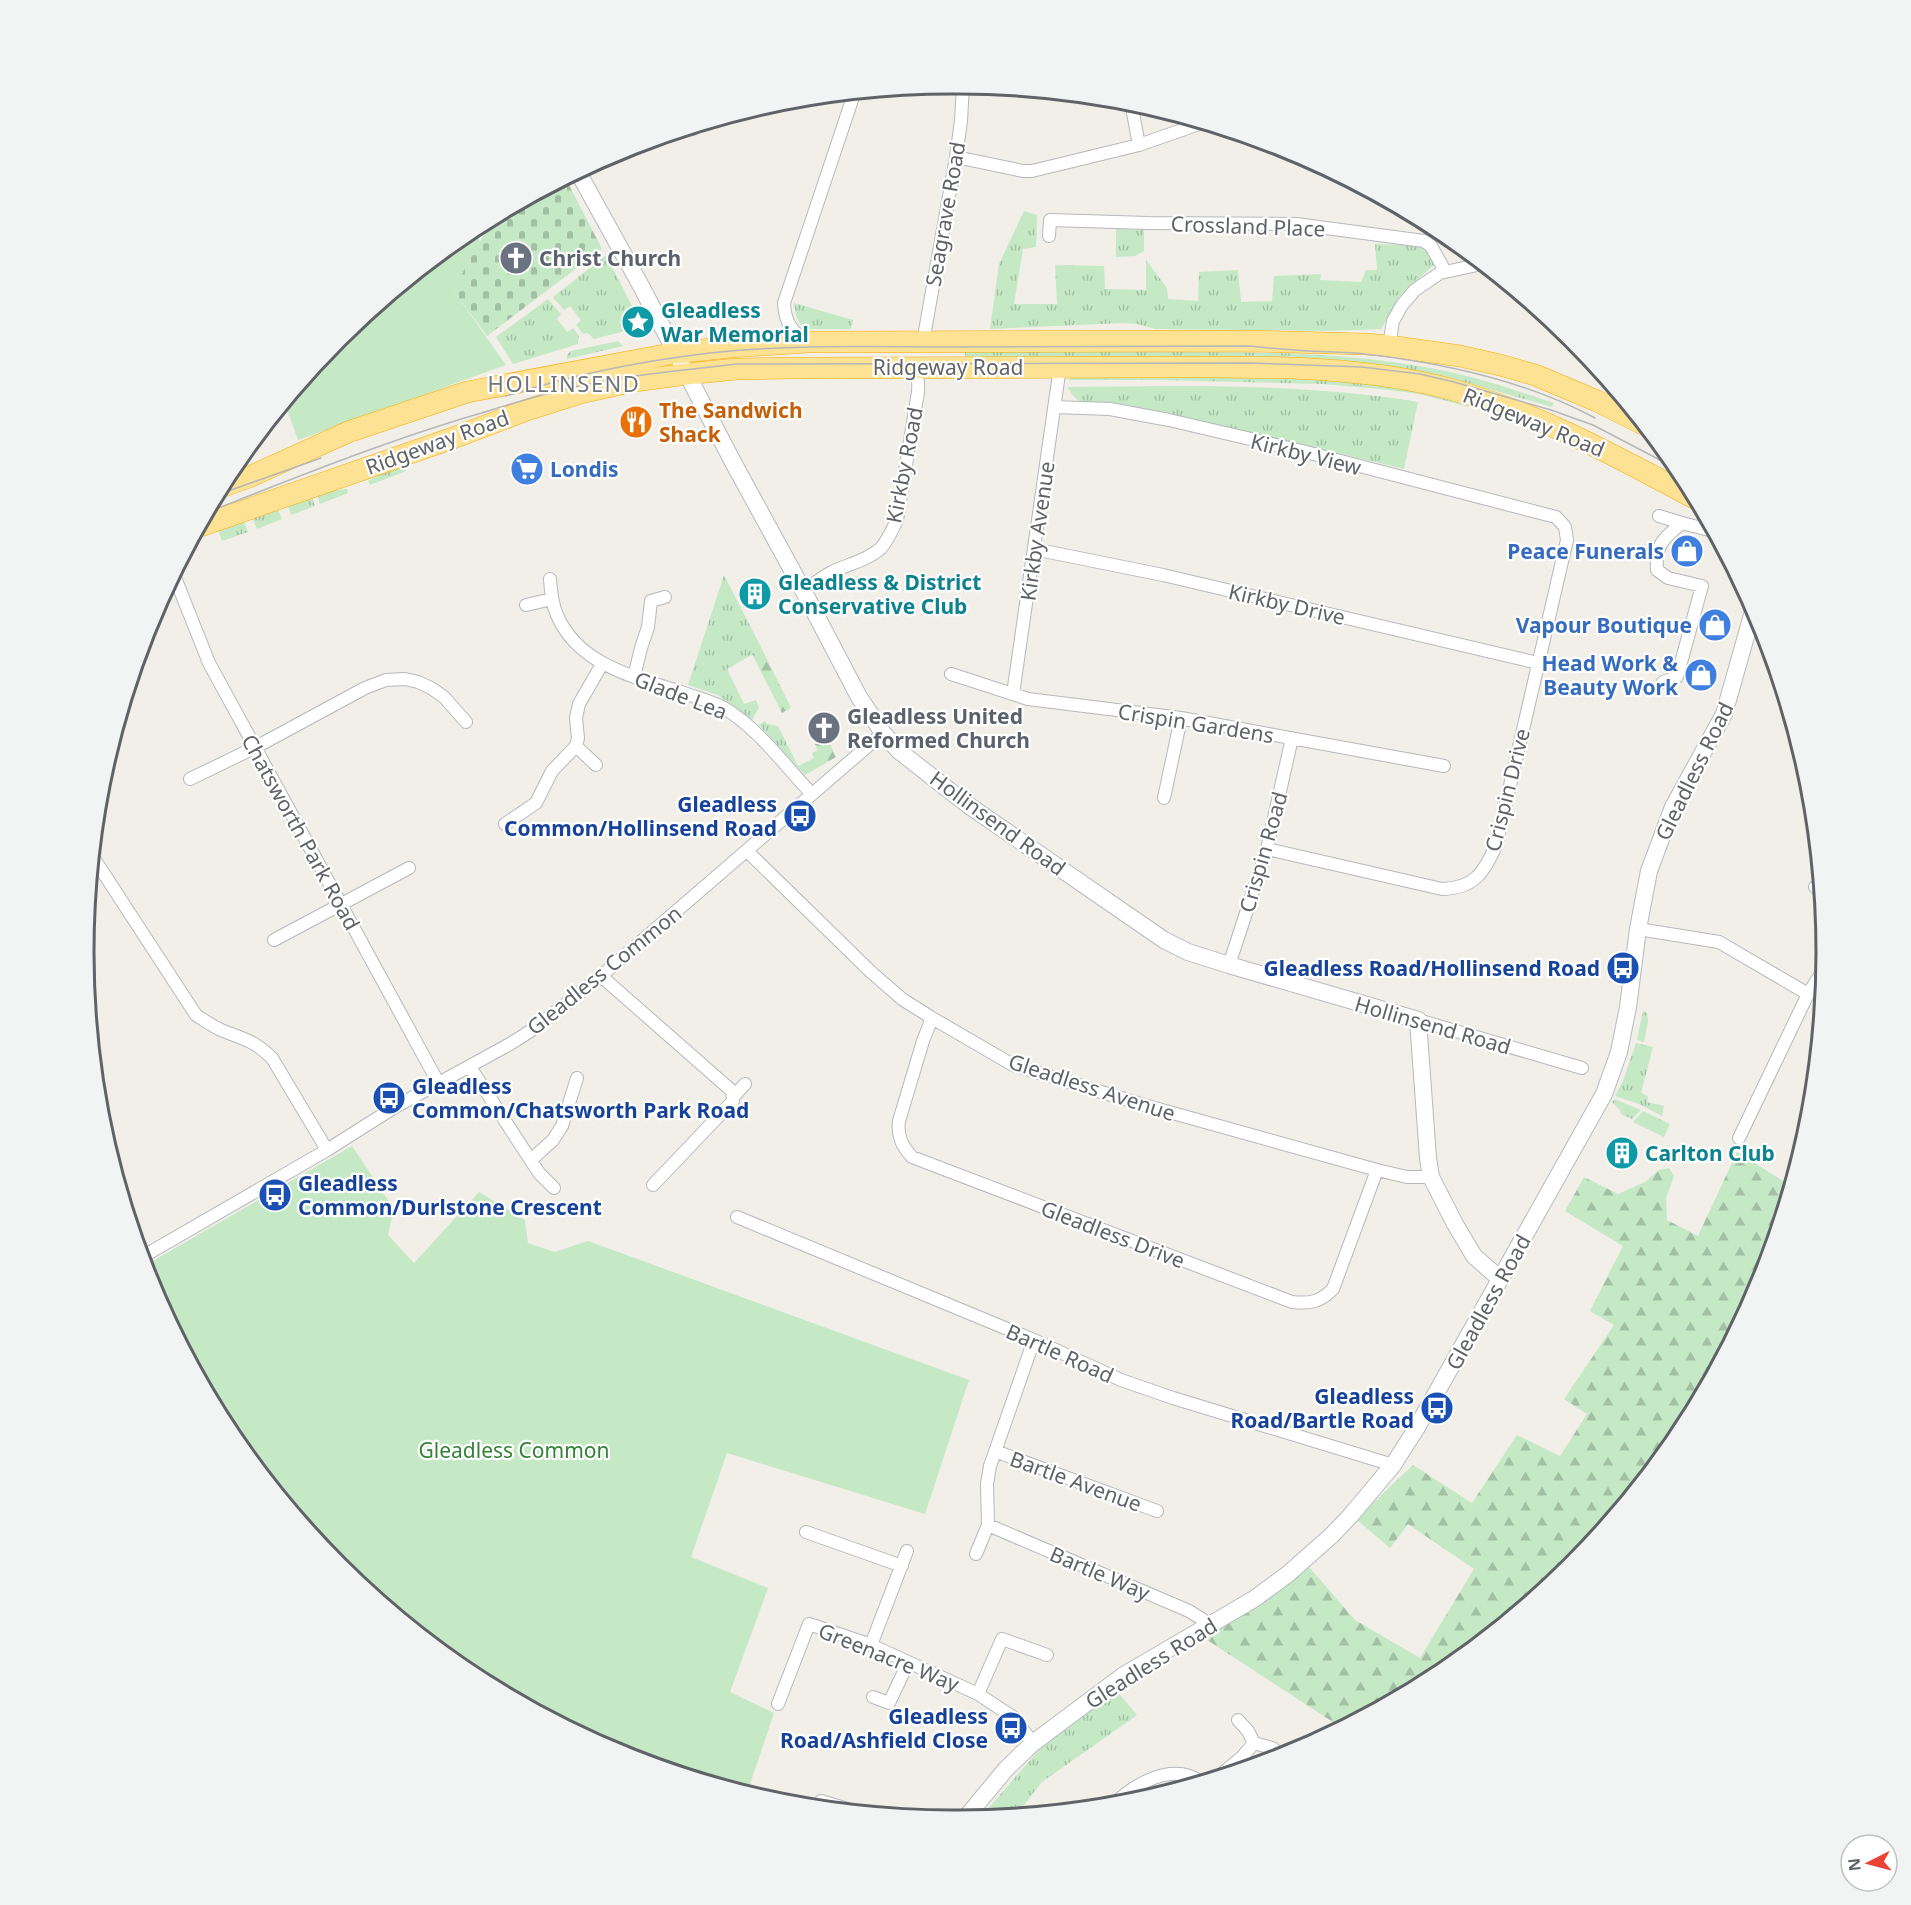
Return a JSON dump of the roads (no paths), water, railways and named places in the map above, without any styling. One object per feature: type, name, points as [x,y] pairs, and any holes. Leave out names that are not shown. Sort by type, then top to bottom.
[{"type":"highway","name":"Ridgeway Road","points":[[235,483],[348,432],[467,392],[675,353],[730,346],[807,342],[1249,341],[1389,346],[1460,356],[1526,373],[1597,401],[1628,417]]},
{"type":"highway","name":"Ridgeway Road","points":[[209,523],[527,410],[591,390],[636,381],[736,369],[1249,367],[1361,374],[1414,381],[1511,408],[1551,424],[1681,490]]},
{"type":"main road","name":"Hollinsend Road","points":[[582,179],[859,697],[883,733],[900,751],[968,805],[1164,940],[1188,952],[1418,1020]]},
{"type":"main road","name":"Gleadless Road","points":[[972,1810],[1006,1769],[1034,1743],[1124,1675],[1254,1599],[1288,1574],[1345,1522],[1392,1465],[1416,1429],[1587,1126],[1613,1074],[1628,1007],[1638,929],[1657,846],[1672,807],[1724,714],[1750,622]]},
{"type":"main road","points":[[1418,1020],[1431,1177],[1474,1256],[1500,1280]]},
{"type":"street","name":"Seagrave Road","points":[[923,342],[956,157],[962,94]]},
{"type":"street","points":[[807,342],[786,322],[784,303],[852,101]]},
{"type":"street","points":[[1133,113],[1139,145]]},
{"type":"street","points":[[956,157],[1032,171],[1139,145],[1191,127]]},
{"type":"street","name":"Crossland Place","points":[[1049,236],[1050,220],[1148,224],[1296,224],[1424,241],[1431,246],[1445,271]]},
{"type":"street","points":[[1389,346],[1391,328],[1402,305],[1422,284],[1445,271],[1472,266]]},
{"type":"street","name":"Kirkby Avenue","points":[[1013,694],[1060,367]]},
{"type":"street","name":"Kirkby Road","points":[[804,592],[831,572],[871,556],[890,536],[897,520],[919,380],[906,368]]},
{"type":"street","name":"Kirkby View","points":[[1054,407],[1110,409],[1169,420],[1556,517]]},
{"type":"street","points":[[1659,516],[1705,529]]},
{"type":"street","name":"Crispin Drive","points":[[1267,849],[1442,889],[1457,888],[1479,876],[1488,864],[1496,846],[1567,540],[1565,526],[1556,517]]},
{"type":"street","points":[[1663,682],[1677,676],[1701,586],[1668,578],[1657,570],[1656,562],[1662,540],[1682,523]]},
{"type":"street","name":"Kirkby Drive","points":[[1034,549],[1163,575],[1538,663]]},
{"type":"street","name":"Glade Lea","points":[[550,579],[552,599],[564,630],[587,653],[602,664],[705,700],[740,719],[758,735],[812,794]]},
{"type":"street","name":"Chatsworth Park Road","points":[[178,585],[209,663],[439,1084]]},
{"type":"street","points":[[634,677],[648,627],[651,601],[665,597]]},
{"type":"street","points":[[526,605],[552,599]]},
{"type":"street","points":[[505,824],[536,803],[552,771],[576,746],[578,738],[576,718],[579,704],[602,664]]},
{"type":"street","name":"Crispin Gardens","points":[[951,674],[1042,701],[1181,718],[1444,766]]},
{"type":"street","points":[[190,779],[254,748],[365,688],[392,679],[410,680],[431,688],[444,697],[466,722]]},
{"type":"street","points":[[1164,798],[1181,718]]},
{"type":"street","name":"Gleadless Common","points":[[149,1253],[327,1150],[395,1107],[470,1067],[538,1026],[601,976],[883,733]]},
{"type":"street","name":"Crispin Road","points":[[1229,964],[1267,849],[1292,738]]},
{"type":"street","points":[[576,746],[596,765]]},
{"type":"street","name":"Gleadless Avenue","points":[[747,851],[871,972],[902,999],[1013,1065],[1144,1105],[1377,1170],[1407,1178],[1431,1177]]},
{"type":"street","points":[[99,867],[196,1015],[220,1029],[247,1038],[272,1058],[327,1150]]},
{"type":"street","points":[[274,940],[409,868]]},
{"type":"street","points":[[1638,929],[1719,942],[1808,994]]},
{"type":"street","points":[[601,976],[732,1091],[734,1096]]},
{"type":"street","points":[[1739,1138],[1815,982]]},
{"type":"street","name":"Gleadless Drive","points":[[932,1018],[899,1121],[900,1141],[912,1157],[1292,1302],[1315,1302],[1333,1289],[1377,1170]]},
{"type":"street","name":"Hollinsend Road","points":[[1418,1020],[1582,1068]]},
{"type":"street","points":[[470,1067],[539,1173],[554,1188]]},
{"type":"street","points":[[531,1160],[553,1140],[562,1126],[577,1078]]},
{"type":"street","points":[[653,1185],[733,1101],[734,1096],[745,1084]]},
{"type":"street","name":"Bartle Road","points":[[737,1217],[1034,1340],[1121,1380],[1392,1465]]},
{"type":"street","points":[[976,1554],[988,1525],[987,1484],[990,1466],[1034,1340]]},
{"type":"street","name":"Bartle Avenue","points":[[995,1451],[1157,1511]]},
{"type":"street","name":"Bartle Way","points":[[988,1525],[1189,1611],[1202,1619],[1208,1627]]},
{"type":"street","points":[[806,1532],[902,1566]]},
{"type":"street","points":[[871,1645],[907,1551]]},
{"type":"street","name":"Greenacre Way","points":[[778,1704],[809,1624],[871,1645],[978,1694],[1013,1717],[1034,1743]]},
{"type":"street","points":[[978,1694],[1002,1639],[1047,1655]]},
{"type":"street","points":[[873,1697],[889,1703],[908,1663]]},
{"type":"street","points":[[1238,1720],[1248,1731],[1254,1743],[1274,1750]]},
{"type":"street","points":[[1231,1766],[1254,1743]]},
{"type":"street","points":[[1126,1794],[1151,1778],[1182,1774],[1193,1777]]},
{"type":"tram line","points":[[506,396],[581,375],[684,356],[741,350],[834,347],[1250,346],[1365,354],[1454,368],[1512,383],[1595,418]]},
{"type":"tram line","points":[[219,508],[376,448],[541,395],[618,379],[737,364],[1248,363],[1362,367],[1420,374],[1551,410],[1593,425],[1661,460]]},
{"type":"tram line","points":[[230,490],[321,458]]},
{"type":"place","name":"Christ Church","points":[[516,258]]},
{"type":"place","name":"Gleadless War Memorial","points":[[638,322]]},
{"type":"place","name":"The Sandwich Shack","points":[[636,422]]},
{"type":"place","name":"Londis","points":[[527,469]]},
{"type":"place","name":"Peace Funerals","points":[[1687,551]]},
{"type":"place","name":"Gleadless & District Conservative Club","points":[[755,594]]},
{"type":"place","name":"Vapour Boutique","points":[[1715,625]]},
{"type":"place","name":"Head Work & Beauty Work","points":[[1701,675]]},
{"type":"place","name":"Gleadless United Reformed Church","points":[[824,728]]},
{"type":"place","name":"Gleadless Common/Hollinsend Road","points":[[800,816]]},
{"type":"place","name":"Gleadless Road/Hollinsend Road","points":[[1623,968]]},
{"type":"place","name":"Gleadless Common/Chatsworth Park Road","points":[[389,1098]]},
{"type":"place","name":"Carlton Club","points":[[1622,1153]]},
{"type":"place","name":"Gleadless Common/Durlstone Crescent","points":[[275,1195]]},
{"type":"place","name":"Gleadless Road/Bartle Road","points":[[1437,1408]]},
{"type":"place","name":"Gleadless Road/Ashfield Close","points":[[1011,1728]]},
{"type":"district","name":"HOLLINSEND","points":[[564,383]]}]
